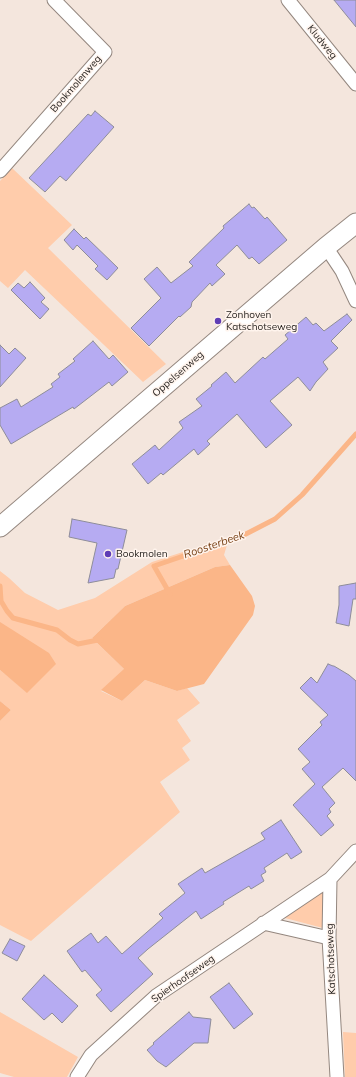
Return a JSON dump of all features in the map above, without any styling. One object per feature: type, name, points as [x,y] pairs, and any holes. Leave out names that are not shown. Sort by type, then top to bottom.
[{"type":"street","name":"Bookmolenweg","points":[[0,171],[105,52],[54,0]]},
{"type":"street","name":"Kludweg","points":[[288,0],[356,84]]},
{"type":"street","name":"Oppelsenweg","points":[[0,527],[356,222]]},
{"type":"street","points":[[326,247],[342,271],[356,301]]},
{"type":"street","points":[[330,879],[356,851]]},
{"type":"street","name":"Spierhoofseweg","points":[[77,1077],[90,1055],[156,996],[330,879]]},
{"type":"street","name":"Katschotseweg","points":[[330,879],[329,938],[337,1077]]},
{"type":"street","points":[[263,923],[329,938]]},
{"type":"shaded area","points":[[12,168],[72,225],[48,248],[166,364],[143,382],[25,270],[8,288],[0,281],[0,181]]},
{"type":"shaded area","points":[[211,545],[227,545],[224,555],[230,565],[215,567],[125,606],[92,638],[125,670],[101,691],[122,701],[145,680],[177,691],[187,688],[200,703],[177,720],[191,741],[182,748],[190,760],[160,782],[180,812],[31,941],[0,925],[0,721],[11,710],[0,701],[0,670],[27,692],[0,624],[0,571],[25,593],[58,610],[95,598],[152,562]]},
{"type":"shaded area","points":[[230,565],[252,596],[255,606],[253,615],[204,684],[177,691],[145,680],[122,701],[101,690],[124,669],[92,638],[125,606],[215,567]]},
{"type":"shaded area","points":[[0,622],[49,653],[56,664],[27,693],[0,670]]},
{"type":"shaded area","points":[[0,701],[11,710],[0,721]]},
{"type":"shaded area","points":[[323,892],[323,928],[285,918],[284,916]]},
{"type":"shaded area","points":[[0,1012],[78,1057],[67,1077],[14,1077],[0,1073]]},
{"type":"shaded area","points":[[343,1032],[356,1033],[356,1077],[345,1077]]},
{"type":"building","points":[[334,0],[356,0],[356,27]]},
{"type":"building","points":[[95,111],[114,127],[66,181],[60,176],[45,192],[29,178],[88,114],[91,116]]},
{"type":"building","points":[[249,204],[252,208],[254,207],[265,219],[267,217],[287,240],[259,264],[252,257],[249,259],[237,245],[216,265],[225,274],[212,286],[210,283],[192,302],[191,307],[180,317],[179,316],[149,346],[131,328],[161,298],[144,279],[157,267],[171,283],[193,266],[189,262],[224,228],[223,226]]},
{"type":"building","points":[[74,229],[84,239],[86,237],[118,268],[107,280],[95,269],[98,266],[77,245],[73,250],[64,240]]},
{"type":"building","points":[[30,282],[45,298],[41,302],[49,309],[40,319],[11,290],[18,283],[24,288]]},
{"type":"building","points":[[347,314],[352,320],[331,341],[338,348],[323,362],[328,369],[310,391],[298,377],[270,401],[292,425],[266,448],[237,414],[207,441],[210,444],[198,455],[194,449],[163,475],[161,473],[148,484],[132,464],[155,445],[159,450],[183,428],[179,422],[202,406],[196,399],[226,372],[235,383],[263,357],[265,359],[288,339],[285,335],[306,317],[313,325],[316,323],[324,331]]},
{"type":"building","points":[[93,341],[109,359],[113,355],[128,372],[112,386],[109,382],[74,409],[73,407],[11,444],[0,425],[0,408],[17,399],[21,407],[53,387],[51,384],[60,377],[58,374],[75,361],[73,359]]},
{"type":"building","points":[[0,345],[9,354],[15,348],[26,358],[0,387]]},
{"type":"building","name":"Bookmolen","points":[[72,519],[127,530],[118,569],[116,569],[114,578],[88,583],[97,543],[69,537]]},
{"type":"building","points":[[356,583],[356,599],[353,599],[349,626],[336,623],[339,605],[339,586]]},
{"type":"building","points":[[328,664],[349,675],[356,681],[356,781],[343,768],[322,787],[335,803],[329,809],[331,812],[327,816],[334,825],[321,836],[293,805],[315,784],[302,769],[310,762],[298,749],[322,725],[320,722],[328,715],[300,688],[311,677],[317,683]]},
{"type":"building","points":[[281,820],[302,852],[291,859],[287,853],[264,868],[266,872],[261,875],[264,881],[251,889],[249,886],[223,902],[224,904],[201,919],[196,911],[148,949],[138,958],[153,974],[111,1012],[96,995],[102,990],[85,970],[82,972],[67,951],[91,933],[98,943],[106,936],[122,954],[163,918],[159,914],[185,893],[178,884],[202,868],[205,873],[265,839],[261,833]]},
{"type":"building","points":[[10,939],[25,946],[17,961],[2,953]]},
{"type":"building","points":[[44,975],[78,1006],[62,1023],[52,1013],[44,1020],[22,999]]},
{"type":"building","points":[[229,983],[253,1014],[234,1029],[210,997]]},
{"type":"building","points":[[189,1012],[193,1017],[211,1019],[208,1043],[194,1043],[166,1067],[157,1061],[147,1050]]},
{"type":"waterway","name":"Roosterbeek","points":[[170,594],[154,566],[242,536],[275,519],[302,495],[356,434]]},
{"type":"waterway","name":"Roosterbeek","points":[[0,586],[1,601],[13,618],[57,630],[78,644],[101,640]]},
{"type":"place","name":"Zonhoven Katschotseweg","points":[[218,321]]},
{"type":"place","name":"Bookmolen","points":[[108,554]]}]
